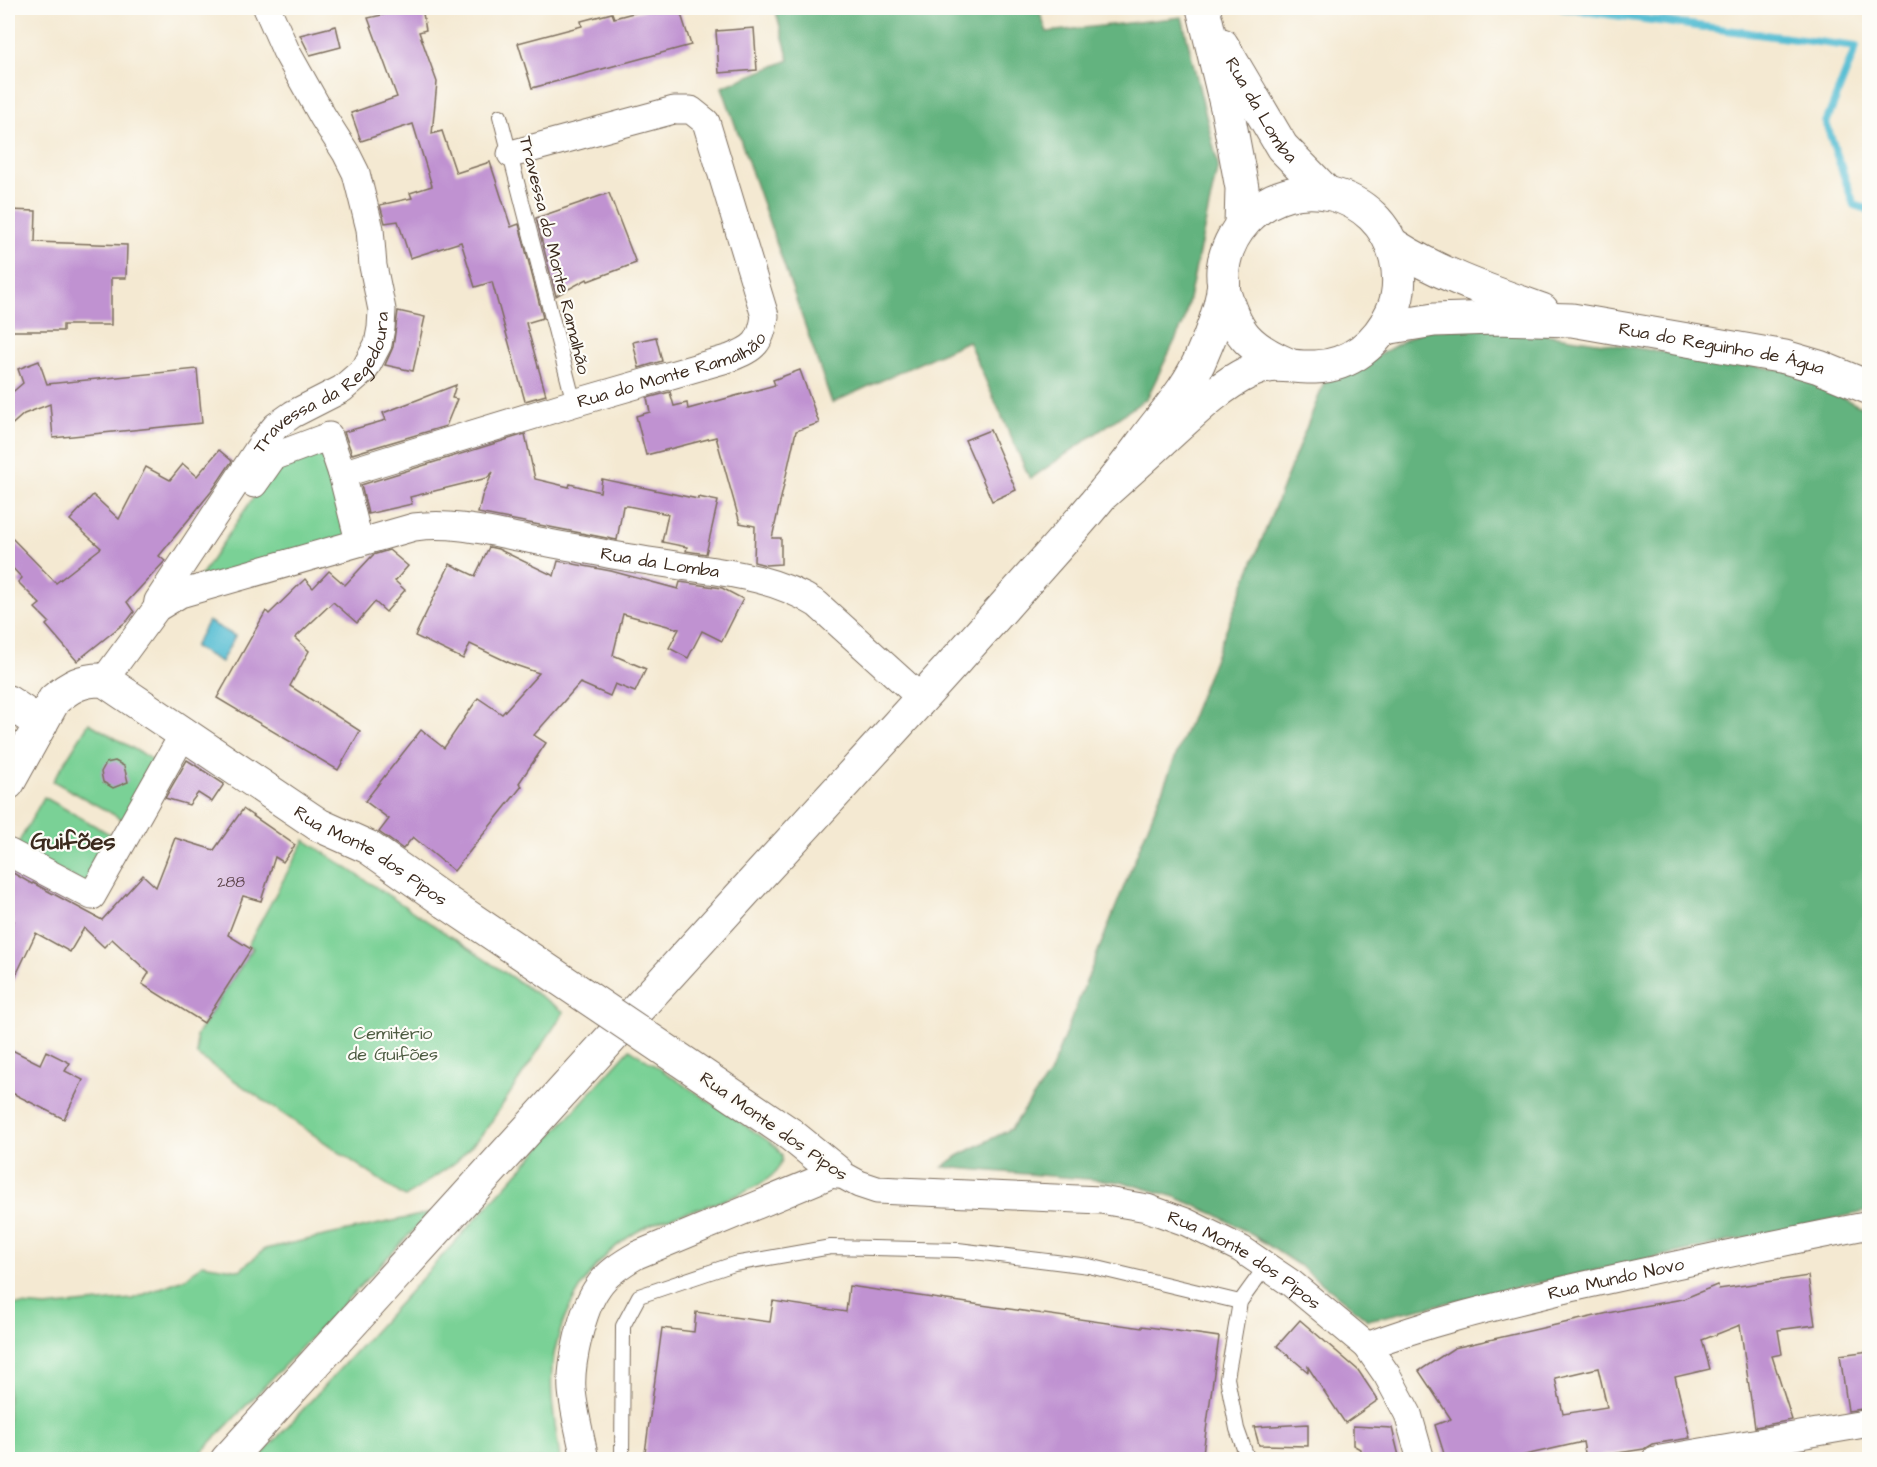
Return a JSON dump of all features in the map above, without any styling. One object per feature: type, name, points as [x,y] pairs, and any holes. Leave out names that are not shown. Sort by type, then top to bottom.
[{"type":"main road","name":"Rua da Lomba","points":[[1205,14],[1282,147],[1326,192]]},
{"type":"main road","name":"Rua da Lomba","points":[[1205,14],[1227,108],[1242,188],[1241,225]]},
{"type":"main road","points":[[227,1460],[922,699],[1104,493],[1183,390],[1199,363],[1214,327],[1223,289],[1223,266],[1230,244],[1241,225],[1258,208],[1279,197],[1302,191],[1326,192],[1347,198],[1366,210],[1381,226],[1392,244],[1399,273],[1397,302],[1384,328],[1366,348],[1343,362],[1316,367],[1266,364],[1228,383],[1104,493]]},
{"type":"main road","name":"Rua do Reguinho de Água","points":[[1392,244],[1416,260],[1488,291],[1572,320]]},
{"type":"main road","points":[[1223,289],[1230,314],[1245,337],[1265,354],[1289,365]]},
{"type":"main road","name":"Rua do Reguinho de Água","points":[[1384,328],[1434,320],[1494,318],[1572,320],[1785,357],[1819,367],[1869,388]]},
{"type":"main road","points":[[8,783],[54,700],[64,690],[77,683],[91,680],[104,681]]},
{"type":"main road","name":"Rua Monte dos Pipos","points":[[104,681],[319,825],[368,847],[790,1134],[837,1172]]},
{"type":"main road","points":[[8,702],[41,723]]},
{"type":"street","name":"Travessa da Regedoura","points":[[157,608],[158,601],[263,442],[276,426],[293,414],[342,390],[365,369],[378,344],[381,328],[382,310],[373,266],[370,230],[356,173],[286,51],[267,8]]},
{"type":"street","name":"Rua do Monte Ramalhão","points":[[342,474],[730,358],[751,350],[762,333],[765,316],[706,122],[691,110],[674,110],[511,154]]},
{"type":"street","points":[[104,681],[157,608],[180,594],[273,457],[329,436],[342,474],[359,542]]},
{"type":"street","name":"Rua da Lomba","points":[[180,594],[414,526],[447,525],[477,529],[759,579],[800,593],[817,604],[922,699]]},
{"type":"street","points":[[8,852],[92,897],[184,733]]},
{"type":"street","points":[[585,1460],[572,1389],[575,1349],[583,1320],[597,1287],[619,1266],[637,1255],[837,1172]]},
{"type":"street","name":"Rua Monte dos Pipos","points":[[837,1172],[859,1184],[877,1190],[1101,1200],[1147,1208],[1186,1222],[1241,1249],[1291,1282],[1367,1346],[1387,1375],[1408,1414],[1421,1460]]},
{"type":"street","name":"Rua Mundo Novo","points":[[1367,1346],[1397,1334],[1508,1303],[1690,1261],[1869,1225]]},
{"type":"street","points":[[1655,1460],[1869,1423]]},
{"type":"lane","name":"Travessa do Monte Ramalhão","points":[[500,116],[574,403]]},
{"type":"lane","points":[[622,1460],[623,1326],[639,1296],[734,1264],[831,1247],[958,1250],[1089,1266],[1240,1302]]},
{"type":"lane","points":[[1248,1460],[1237,1429],[1227,1378],[1240,1302],[1266,1266]]},
{"type":"green space","points":[[775,8],[1038,8],[1047,32],[1182,17],[1218,165],[1184,322],[1147,398],[1030,479],[968,341],[832,403],[722,87],[789,60]]},
{"type":"green space","points":[[1504,328],[1789,371],[1869,411],[1869,1211],[1368,1320],[1300,1266],[1254,1236],[1217,1215],[1175,1197],[1123,1182],[943,1167],[958,1156],[1011,1129],[1049,1075],[1326,378],[1345,374],[1425,329]]},
{"type":"green space","points":[[322,448],[349,538],[198,580],[277,462]]},
{"type":"green space","points":[[89,723],[158,763],[125,821],[53,781]]},
{"type":"green space","points":[[44,797],[115,837],[87,885],[16,847]]},
{"type":"green space","name":"Cemitério de Guifões","points":[[305,840],[564,1012],[485,1131],[456,1162],[405,1197],[197,1055],[196,1036],[253,948],[248,945]]},
{"type":"green space","points":[[630,1049],[767,1140],[776,1147],[782,1160],[772,1176],[759,1185],[723,1200],[667,1218],[634,1233],[616,1246],[587,1279],[565,1318],[553,1360],[552,1397],[560,1459],[258,1459]]},
{"type":"green space","points":[[430,1213],[195,1459],[8,1459],[8,1304],[46,1307],[132,1299],[186,1278],[202,1264],[240,1270],[265,1249]]},
{"type":"water","points":[[208,621],[235,636],[221,662],[194,647]]},
{"type":"building","points":[[422,8],[426,30],[419,32],[437,82],[432,134],[442,131],[456,173],[490,162],[511,227],[519,224],[543,318],[526,323],[546,395],[525,401],[492,282],[475,287],[461,242],[410,258],[398,221],[385,223],[380,205],[412,198],[410,193],[432,186],[413,124],[361,141],[351,113],[397,97],[368,18]]},
{"type":"building","points":[[652,8],[679,8],[691,45],[532,88],[518,43],[582,26],[581,21],[612,13],[614,18]]},
{"type":"building","points":[[336,26],[341,47],[310,55],[300,35]]},
{"type":"building","points":[[754,28],[757,70],[719,73],[716,31]]},
{"type":"building","points":[[609,193],[636,263],[588,281],[587,279],[556,296],[536,218]]},
{"type":"building","points":[[8,210],[36,211],[35,242],[127,245],[126,278],[111,278],[111,325],[63,325],[63,331],[8,331]]},
{"type":"building","points":[[398,311],[425,317],[413,371],[385,365],[393,347]]},
{"type":"building","points":[[656,337],[662,361],[639,368],[633,342]]},
{"type":"building","points":[[39,361],[47,384],[197,369],[202,423],[53,438],[50,404],[24,414],[8,428],[8,396],[23,383],[18,369]]},
{"type":"building","points":[[800,370],[819,423],[796,431],[772,538],[781,538],[781,564],[766,565],[754,562],[755,526],[740,523],[716,437],[646,455],[636,416],[650,412],[647,398],[670,392],[674,406],[687,403],[688,409],[775,385],[773,380]]},
{"type":"building","points":[[456,385],[452,398],[457,399],[446,426],[352,454],[344,432],[386,420],[383,413]]},
{"type":"building","points":[[990,430],[1016,490],[992,501],[965,440]]},
{"type":"building","points":[[525,434],[535,479],[569,487],[570,484],[600,492],[602,479],[718,501],[706,554],[686,551],[687,547],[662,542],[668,514],[628,506],[623,506],[617,540],[478,513],[482,496],[493,472],[487,478],[410,497],[412,504],[368,514],[361,485]]},
{"type":"building","points":[[219,450],[232,461],[211,492],[159,556],[165,561],[127,602],[134,612],[128,620],[77,661],[46,625],[49,622],[35,608],[40,604],[18,582],[22,578],[8,563],[8,534],[56,583],[101,548],[70,520],[93,495],[119,519],[146,467],[170,480],[183,464],[197,476]]},
{"type":"building","points":[[489,547],[498,549],[554,576],[558,561],[611,571],[678,589],[680,582],[722,588],[743,599],[722,641],[702,631],[688,658],[669,648],[679,629],[623,614],[613,655],[646,669],[635,692],[615,684],[610,696],[580,683],[534,735],[546,743],[519,783],[522,786],[454,871],[413,837],[403,849],[379,832],[389,819],[365,801],[421,730],[444,748],[478,698],[502,714],[539,673],[512,664],[470,644],[463,659],[415,636],[450,564],[475,576]]},
{"type":"building","points":[[389,550],[408,566],[395,581],[405,590],[386,612],[375,602],[357,623],[333,602],[295,638],[309,651],[290,686],[360,731],[338,770],[217,698],[266,611],[269,614],[305,579],[313,588],[329,571],[345,585],[373,555]]},
{"type":"building","points":[[187,760],[224,784],[212,802],[198,793],[189,805],[165,798]]},
{"type":"building","points":[[115,761],[124,766],[128,782],[113,788],[103,782],[101,772],[106,763]]},
{"type":"building","points":[[243,809],[295,845],[283,862],[275,857],[261,901],[243,896],[228,935],[251,949],[204,1023],[142,984],[149,973],[112,939],[104,947],[84,928],[70,952],[36,933],[8,992],[8,935],[14,921],[8,917],[8,870],[102,920],[143,875],[156,887],[175,838],[214,850]]},
{"type":"building","points":[[8,1048],[40,1064],[46,1051],[70,1063],[65,1071],[83,1080],[64,1119],[8,1091]]},
{"type":"building","points":[[1808,1276],[1815,1325],[1778,1330],[1782,1354],[1772,1356],[1792,1420],[1755,1427],[1740,1325],[1702,1340],[1710,1369],[1675,1377],[1690,1438],[1652,1444],[1644,1449],[1586,1458],[1583,1442],[1503,1460],[1446,1460],[1435,1425],[1451,1419],[1419,1371],[1454,1348],[1626,1309],[1683,1299],[1717,1285],[1719,1289]],"holes":[[[1598,1368],[1607,1407],[1563,1414],[1555,1378]]]},
{"type":"building","points":[[849,1286],[1219,1337],[1202,1460],[644,1460],[662,1328],[694,1332],[696,1312],[770,1322],[773,1301],[846,1312]]},
{"type":"building","points":[[1300,1320],[1358,1370],[1378,1400],[1345,1423],[1308,1367],[1308,1372],[1277,1346]]},
{"type":"building","points":[[1869,1351],[1869,1408],[1848,1411],[1840,1355]]},
{"type":"building","points":[[1308,1424],[1308,1446],[1259,1445],[1254,1427]]},
{"type":"building","points":[[1353,1426],[1392,1428],[1400,1460],[1360,1460],[1360,1449],[1353,1445]]},
{"type":"building","points":[[1801,1451],[1803,1460],[1759,1460],[1759,1458]]},
{"type":"waterway","points":[[1561,8],[1856,47],[1826,123],[1854,205],[1870,210]]},
{"type":"district","name":"Guifões","points":[[73,841]]}]
